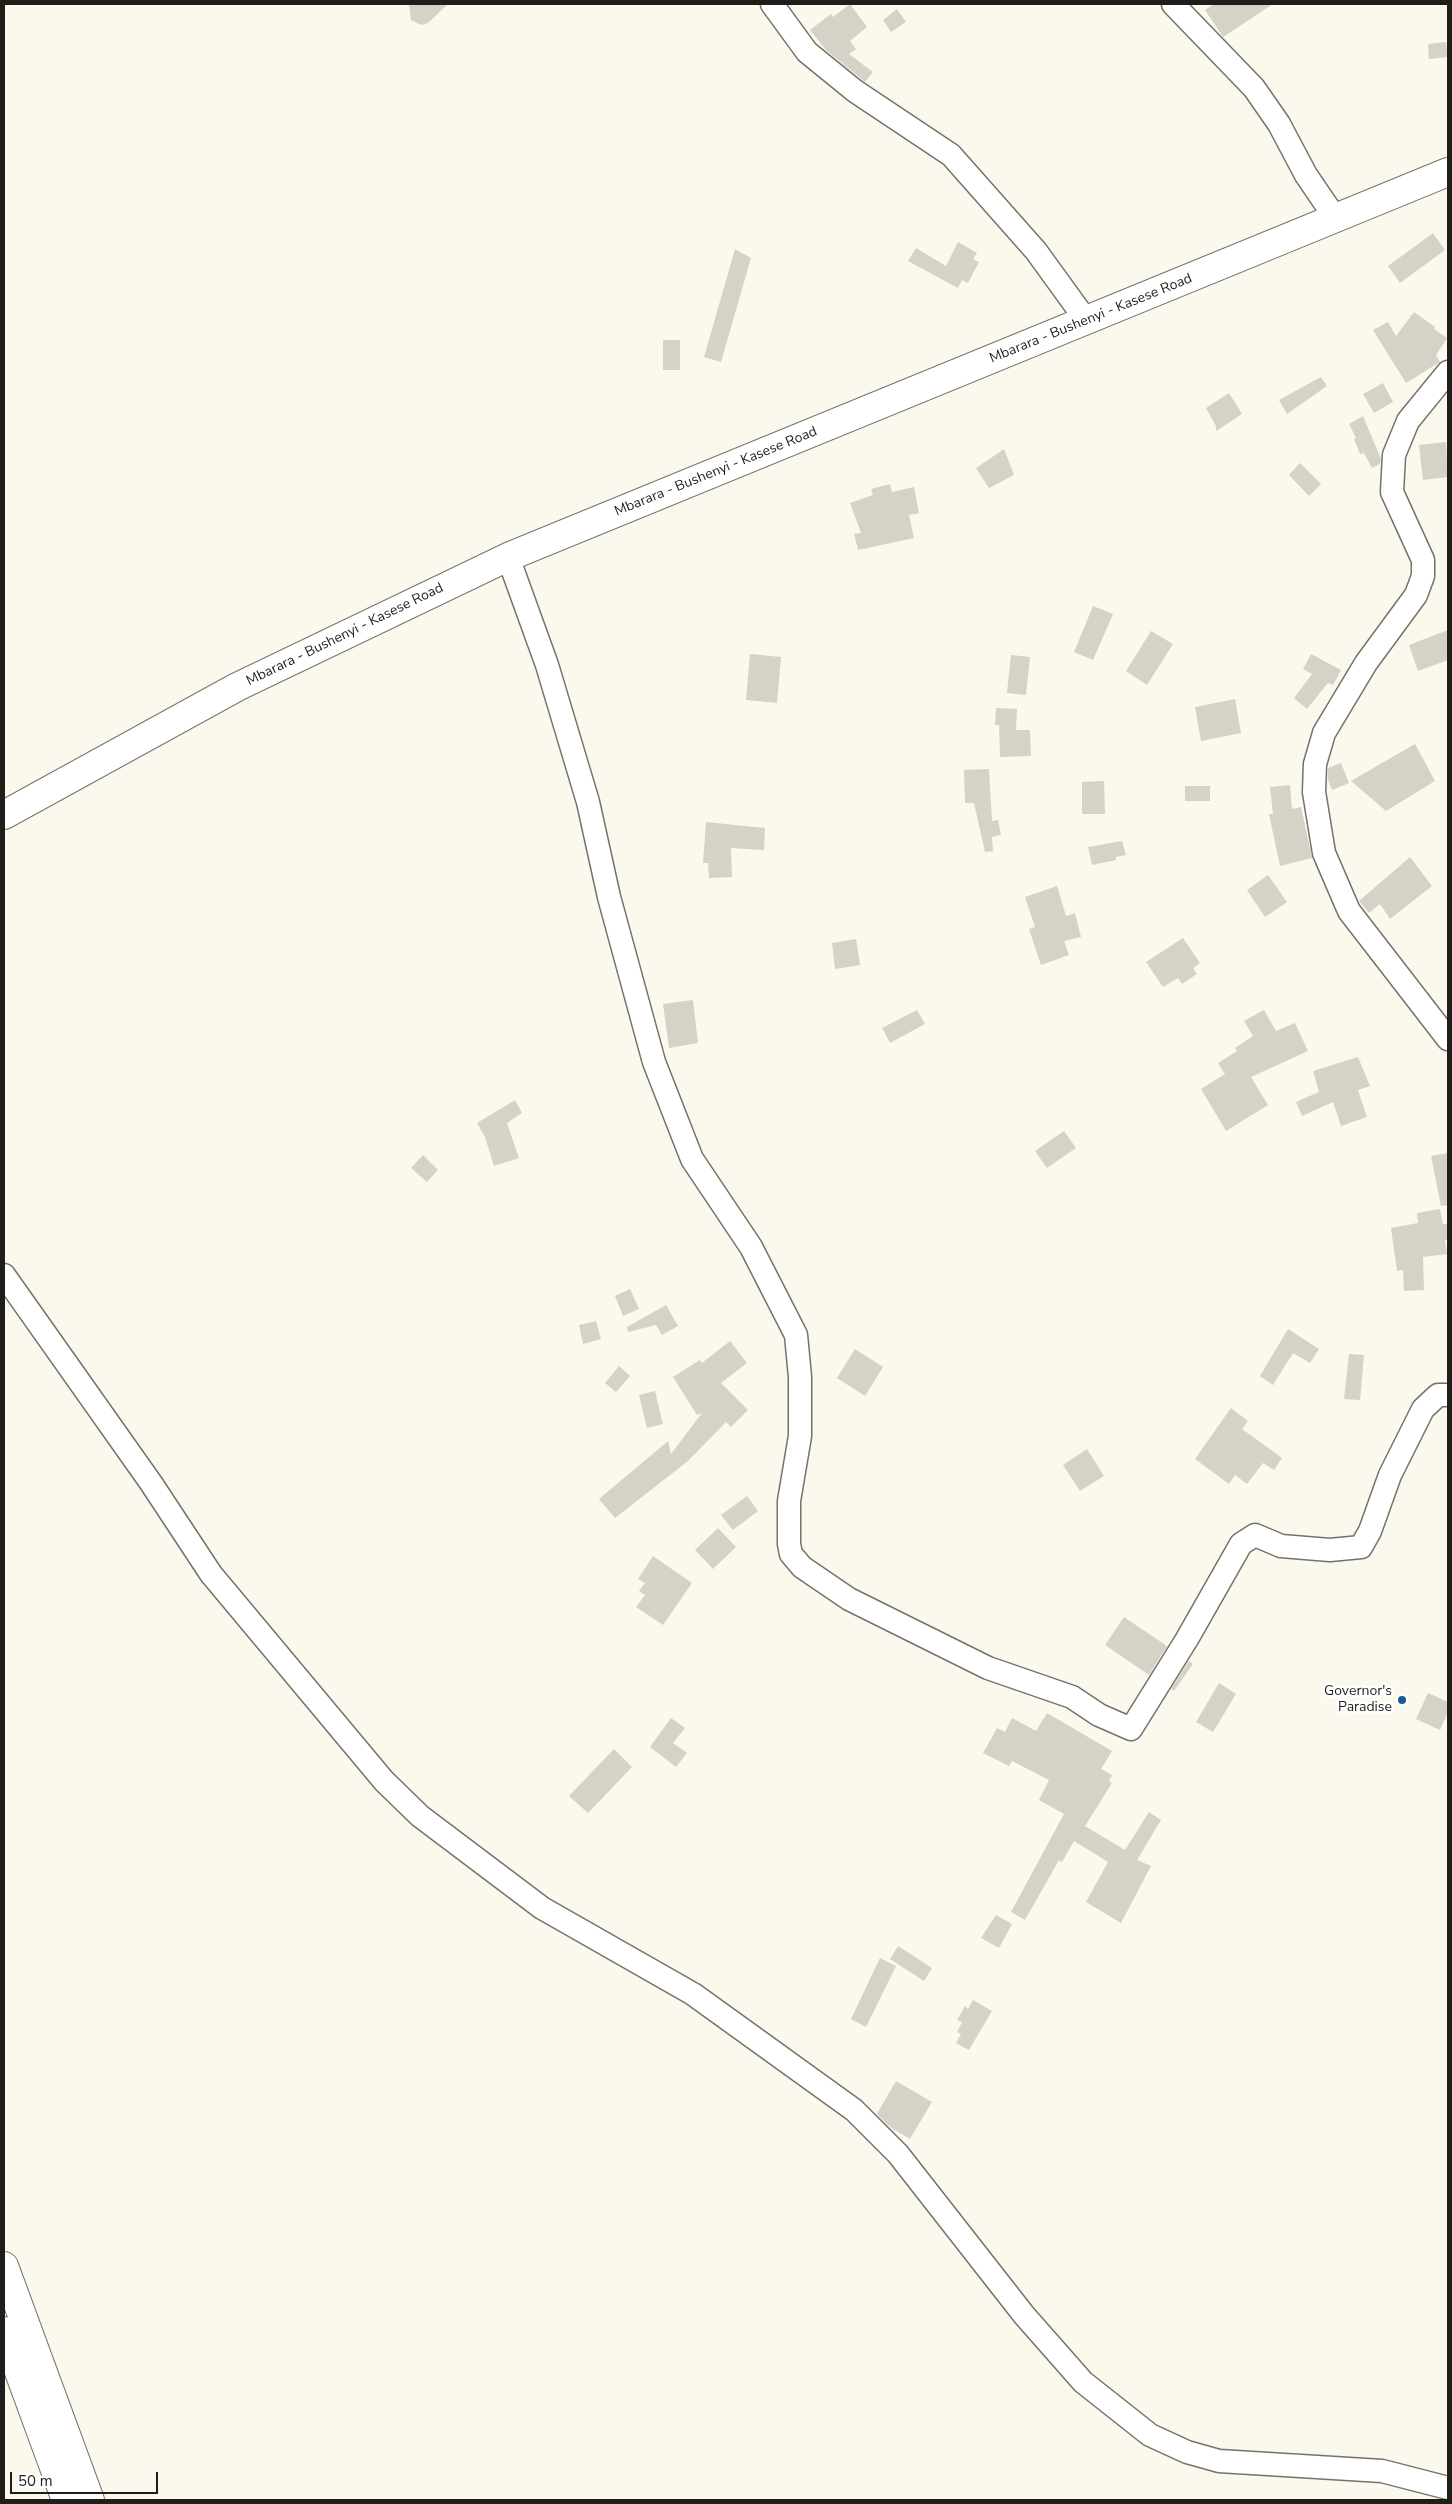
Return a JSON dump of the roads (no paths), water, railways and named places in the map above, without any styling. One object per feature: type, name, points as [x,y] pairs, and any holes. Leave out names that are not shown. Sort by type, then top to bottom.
[{"type":"main road","name":"Mbarara - Bushenyi - Kasese Road","points":[[4,815],[237,687],[508,557],[1448,172]]},
{"type":"main road","points":[[4,2266],[90,2500]]},
{"type":"main road","points":[[4,2331],[66,2500]]},
{"type":"street","points":[[772,4],[807,52],[855,91],[951,156],[1036,251],[1086,320]]},
{"type":"street","points":[[1173,4],[1254,88],[1279,124],[1306,175],[1336,219]]},
{"type":"street","points":[[1448,372],[1408,421],[1394,454],[1392,492],[1423,560],[1423,576],[1416,595],[1366,663],[1324,733],[1315,764],[1314,792],[1324,853],[1348,911],[1448,1040]]},
{"type":"street","points":[[508,557],[547,665],[588,802],[609,898],[654,1062],[692,1159],[751,1247],[796,1335],[800,1436],[789,1501],[788,1544],[791,1554],[802,1566],[849,1599],[988,1668],[1072,1697],[1099,1715],[1132,1728],[1241,1544],[1254,1535],[1281,1546],[1330,1550],[1361,1547],[1370,1531],[1390,1476],[1423,1409],[1438,1395],[1448,1395]]},
{"type":"street","points":[[4,1275],[151,1483],[211,1574],[269,1640],[384,1781],[450,1840],[542,1908],[692,1994],[854,2110],[898,2154],[1024,2315],[1083,2382],[1150,2434],[1195,2454],[1219,2461],[1382,2471],[1448,2488]]},
{"type":"place","name":"Governor's Paradise","points":[[1402,1700]]}]
